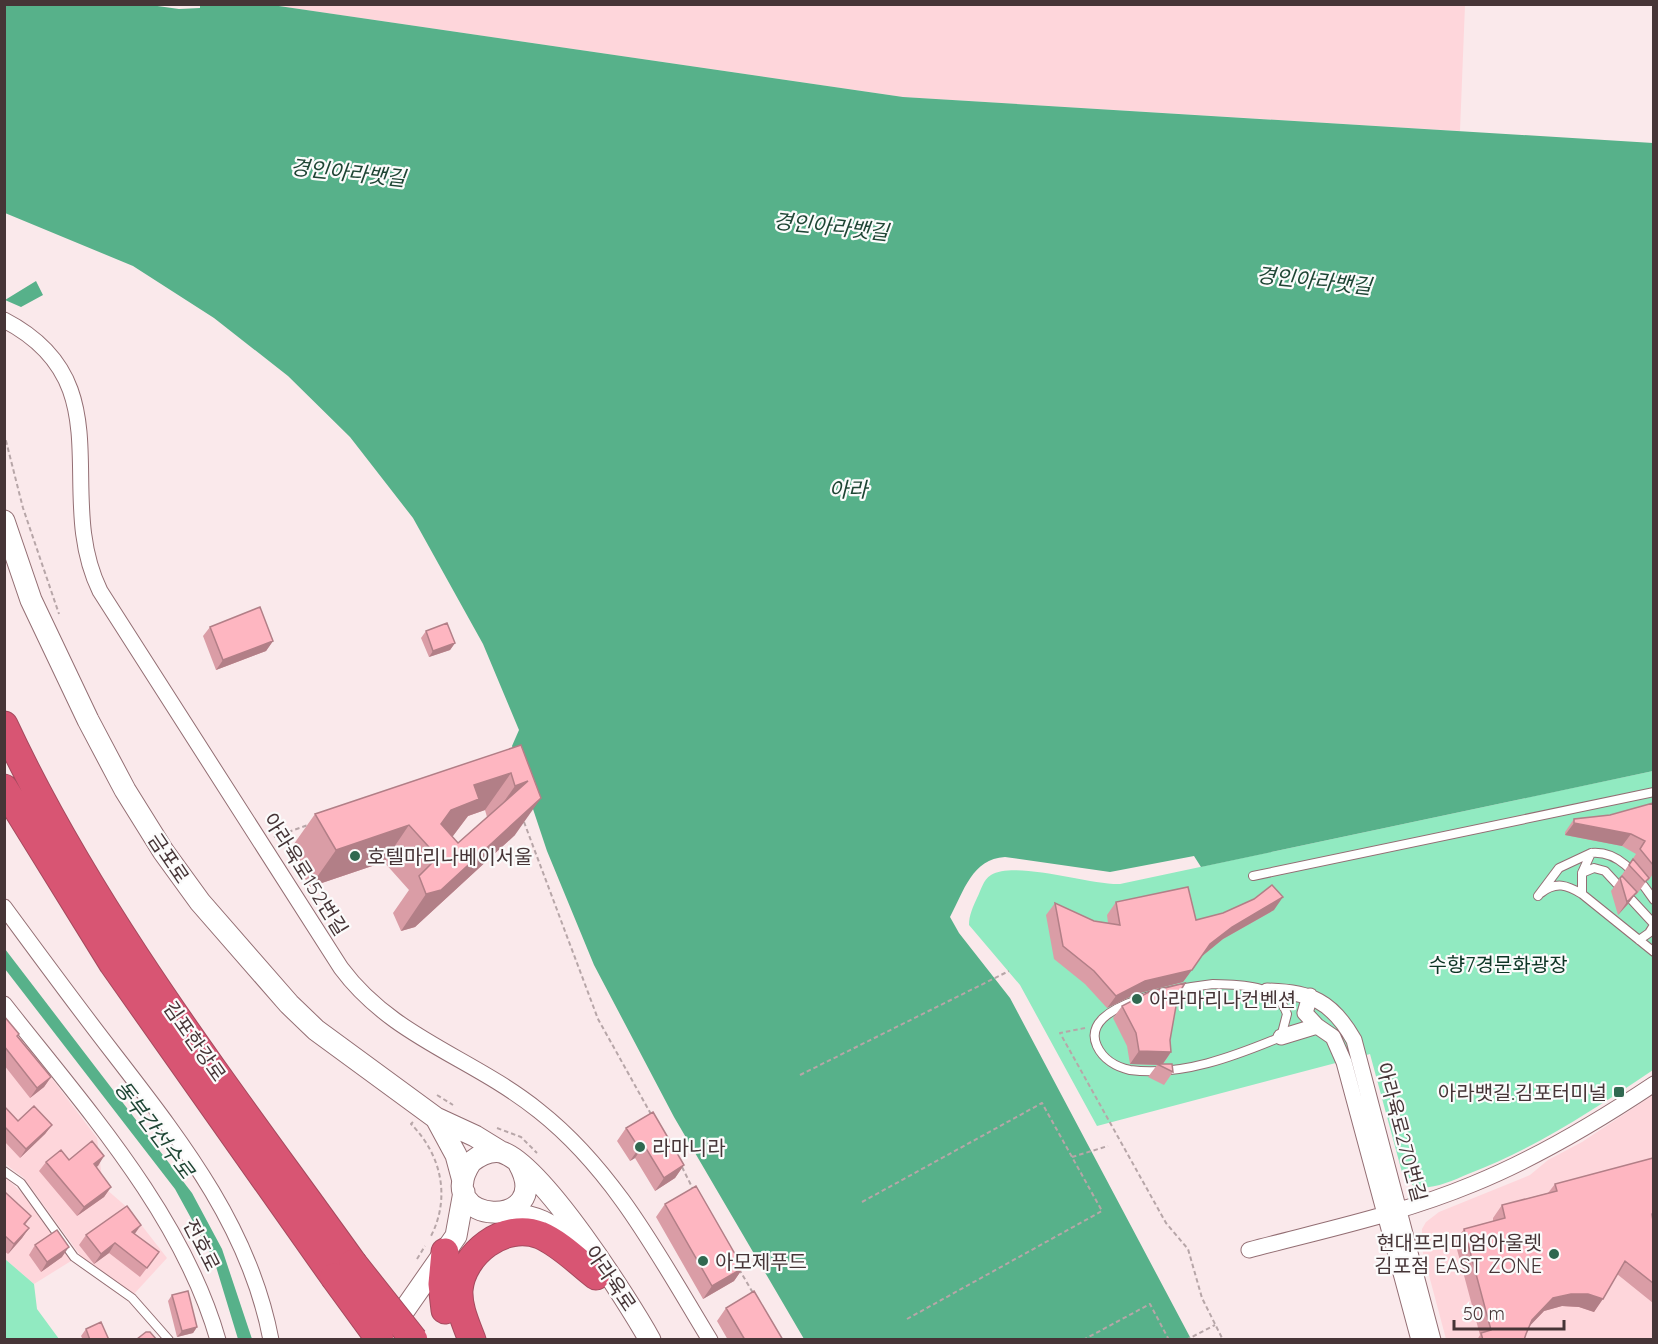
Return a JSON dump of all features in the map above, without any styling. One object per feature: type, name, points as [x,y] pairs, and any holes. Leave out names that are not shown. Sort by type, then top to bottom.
[{"type":"highway","name":"김포한강로","points":[[4,725],[57,830],[123,935],[344,1270],[382,1340]]},
{"type":"highway","name":"김포한강로","points":[[4,788],[113,964],[344,1270],[414,1340]]},
{"type":"highway","points":[[472,1340],[461,1306],[461,1279],[473,1256],[497,1238],[523,1232],[540,1235],[596,1276]]},
{"type":"highway","points":[[450,1244],[442,1299],[447,1317],[462,1340]]},
{"type":"main road","name":"금포로","points":[[4,522],[32,600],[88,720],[131,800],[200,902],[289,1004],[316,1030],[436,1118]]},
{"type":"main road","points":[[436,1118],[475,1136],[501,1152],[519,1164],[524,1173],[524,1193],[520,1202],[450,1244]]},
{"type":"main road","points":[[436,1118],[456,1155],[464,1186],[477,1209],[500,1214]]},
{"type":"main road","points":[[382,1340],[450,1244],[471,1162],[490,1152],[501,1152]]},
{"type":"main road","name":"아라육로","points":[[519,1164],[569,1218],[618,1286],[650,1340]]},
{"type":"main road","name":"아라육로","points":[[500,1214],[540,1219],[564,1235],[596,1276],[635,1340]]},
{"type":"street","name":"아라육로152번길","points":[[4,320],[23,329],[51,355],[66,379],[75,400],[79,429],[84,539],[94,579],[341,968],[367,1000],[402,1027],[470,1063],[520,1096],[558,1127],[588,1156],[634,1216],[710,1340]]},
{"type":"street","points":[[4,907],[166,1123],[224,1209],[255,1278],[271,1340]]},
{"type":"street","name":"아라육로270번길","points":[[1268,991],[1296,992],[1310,996],[1340,1018],[1354,1040],[1393,1211],[1419,1340]]},
{"type":"street","points":[[1281,1036],[1317,1026],[1305,1013],[1310,996]]},
{"type":"street","name":"전호로","points":[[4,1004],[88,1112],[173,1230],[209,1307],[218,1340]]},
{"type":"street","name":"아라육로270번길","points":[[1317,1026],[1327,1031],[1338,1048],[1393,1211],[1433,1340]]},
{"type":"street","points":[[1338,1048],[1354,1040]]},
{"type":"street","points":[[1249,1250],[1393,1211],[1472,1185],[1525,1161],[1581,1130],[1653,1084]]},
{"type":"lane","points":[[1253,876],[1653,792]]},
{"type":"lane","points":[[1653,900],[1636,876],[1617,858],[1600,852],[1591,853],[1559,868],[1538,896],[1558,885],[1571,887],[1653,952]]},
{"type":"lane","points":[[1582,894],[1582,873],[1591,853]]},
{"type":"lane","points":[[1582,873],[1594,868],[1605,871],[1653,924],[1649,933],[1639,940]]},
{"type":"lane","points":[[1213,984],[1268,991],[1282,1003],[1287,1014],[1281,1036],[1207,1063],[1142,1070],[1122,1068],[1106,1059],[1095,1040],[1097,1030],[1113,1011],[1158,993],[1213,984]]},
{"type":"lane","points":[[4,1171],[21,1183],[74,1257],[132,1298],[169,1340]]},
{"type":"path","points":[[4,434],[23,508],[62,623]]},
{"type":"path","points":[[522,819],[597,1019],[656,1122]]},
{"type":"path","points":[[261,842],[316,823]]},
{"type":"path","points":[[801,1075],[1009,971]]},
{"type":"path","points":[[1097,1030],[1078,1028],[1060,1033],[1169,1228],[1188,1249],[1202,1298],[1223,1340]]},
{"type":"path","points":[[429,1089],[437,1095]]},
{"type":"path","points":[[862,1202],[1042,1103],[1102,1211],[907,1319]]},
{"type":"path","points":[[411,1124],[424,1137],[434,1155],[442,1188],[441,1209],[435,1227],[412,1266]]},
{"type":"path","points":[[1072,1157],[1108,1146]]},
{"type":"path","points":[[679,1163],[696,1194]]},
{"type":"path","points":[[737,1265],[754,1296]]},
{"type":"path","points":[[1083,1340],[1150,1304],[1169,1340]]},
{"type":"path","points":[[1186,1340],[1215,1325]]},
{"type":"shaded area","points":[[272,5],[1465,5],[1460,131],[903,97]]},
{"type":"shaded area","points":[[4,1015],[97,1138],[102,1178],[106,1189],[129,1209],[167,1258],[134,1294],[90,1265],[80,1255],[24,1178],[5,1164]]},
{"type":"shaded area","points":[[1653,1095],[1653,1339],[1446,1339],[1422,1249],[1422,1229],[1426,1222],[1439,1212],[1530,1175],[1548,1160],[1582,1142]]},
{"type":"shaded area","points":[[5,1177],[21,1192],[71,1261],[34,1284],[5,1259]]},
{"type":"green space","name":"수향7경문화광장","points":[[1653,771],[1653,1070],[1586,1114],[1541,1140],[1493,1164],[1435,1186],[1415,1187],[1403,1176],[1370,1054],[1097,1126],[1020,985],[969,925],[984,882],[991,875],[1002,871],[1017,870],[1120,884]]},
{"type":"green space","points":[[5,1259],[34,1284],[37,1309],[59,1339],[5,1339]]},
{"type":"water","name":"아라","points":[[143,4],[179,9],[200,8],[200,5],[272,5],[903,97],[1653,143],[1653,771],[1201,867],[1194,856],[1110,872],[1005,857],[994,859],[984,864],[970,878],[950,917],[959,933],[1010,998],[1191,1339],[804,1339],[674,1117],[594,965],[547,851],[512,746],[519,730],[483,644],[413,518],[350,437],[288,376],[214,318],[133,266],[5,213],[4,5]]},
{"type":"water","points":[[36,281],[43,295],[21,307],[5,300]]},
{"type":"water","points":[[5,949],[192,1193],[222,1249],[252,1339],[238,1339],[214,1260],[175,1189],[5,969]]},
{"type":"building","points":[[260,607],[273,641],[223,660],[210,627]]},
{"type":"building","points":[[447,623],[455,643],[433,651],[426,631]]},
{"type":"building","points":[[521,745],[541,798],[441,890],[426,894],[419,876],[438,857],[409,825],[336,850],[315,814]],"holes":[[[511,773],[515,786],[528,781],[458,843],[441,824],[451,810],[479,799],[474,785]]]},
{"type":"building","points":[[1653,803],[1653,865],[1640,849],[1645,841],[1631,834],[1574,823],[1574,819],[1610,815]]},
{"type":"building","points":[[1633,859],[1649,878],[1645,882],[1629,865]]},
{"type":"building","points":[[1622,876],[1637,892],[1627,902],[1620,878]]},
{"type":"building","points":[[1272,885],[1283,897],[1232,927],[1210,944],[1192,970],[1145,981],[1116,996],[1094,971],[1063,946],[1055,903],[1094,921],[1120,925],[1116,902],[1188,887],[1196,920],[1223,913],[1254,899]]},
{"type":"building","points":[[1185,983],[1178,995],[1170,1040],[1171,1052],[1139,1051],[1136,1033],[1122,1006],[1149,992]]},
{"type":"building","points":[[4,1016],[19,1034],[17,1036],[51,1077],[37,1088],[4,1046]]},
{"type":"building","points":[[1157,1064],[1172,1064],[1173,1072]]},
{"type":"building","points":[[4,1106],[18,1121],[34,1106],[52,1125],[26,1149],[4,1126]]},
{"type":"building","points":[[653,1112],[684,1165],[664,1178],[644,1145],[639,1148],[626,1128]]},
{"type":"building","points":[[92,1141],[104,1156],[94,1164],[111,1187],[84,1207],[46,1162],[61,1150],[69,1160]]},
{"type":"building","name":"현대프리미엄아울렛 김포점 EAST ZONE","points":[[1653,1158],[1653,1283],[1625,1261],[1603,1299],[1588,1294],[1571,1294],[1553,1298],[1532,1320],[1524,1340],[1483,1340],[1481,1333],[1491,1330],[1464,1229],[1505,1218],[1502,1205],[1557,1191],[1555,1184]]},
{"type":"building","points":[[696,1186],[743,1268],[712,1286],[665,1204]]},
{"type":"building","points":[[6,1193],[31,1216],[24,1224],[29,1228],[14,1244],[4,1235],[4,1195]]},
{"type":"building","points":[[127,1206],[141,1225],[132,1232],[159,1252],[147,1268],[115,1243],[101,1254],[86,1235]]},
{"type":"building","points":[[57,1230],[69,1247],[47,1262],[35,1245]]},
{"type":"building","points":[[188,1291],[197,1327],[182,1331],[172,1295]]},
{"type":"building","points":[[754,1291],[783,1340],[745,1340],[726,1308]]},
{"type":"building","points":[[101,1322],[109,1340],[90,1340],[86,1329]]},
{"type":"building","points":[[146,1332],[150,1332],[157,1340],[137,1339]]},
{"type":"place","name":"호텔마리나베이서울","points":[[355,856]]},
{"type":"place","name":"아라마리나컨벤션","points":[[1137,999]]},
{"type":"place","name":"아라뱃길.김포터미널","points":[[1619,1092]]},
{"type":"place","name":"라마니라","points":[[640,1147]]},
{"type":"place","name":"현대프리미엄아울렛 김포점 EAST ZONE","points":[[1554,1254]]},
{"type":"place","name":"아모제푸드","points":[[703,1261]]},
{"type":"water label","name":"경인아라뱃길","points":[[348,172]]},
{"type":"water label","name":"경인아라뱃길","points":[[831,226]]},
{"type":"water label","name":"경인아라뱃길","points":[[1314,280]]},
{"type":"water label","name":"동부간선수로","points":[[155,1129]]}]
